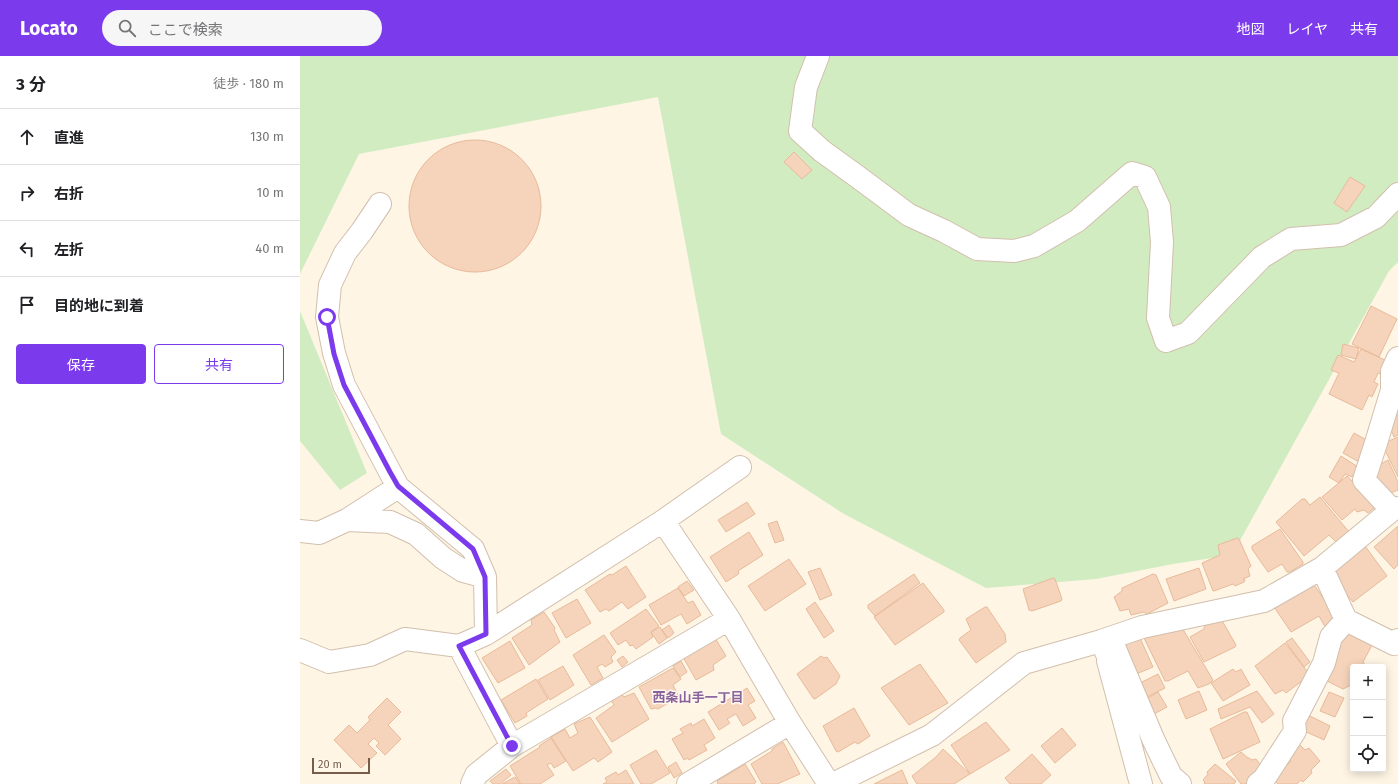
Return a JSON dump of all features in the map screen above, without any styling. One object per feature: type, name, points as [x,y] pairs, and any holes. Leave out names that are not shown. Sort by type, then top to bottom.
[{"type":"street","points":[[818,56],[806,87],[800,131],[822,151],[858,176],[908,215],[977,249],[1014,251],[1034,246],[1077,221],[1132,173],[1145,178],[1159,207],[1162,242],[1158,318],[1166,341],[1188,333],[1262,258],[1291,239],[1341,235],[1376,217],[1398,194]]},
{"type":"street","points":[[380,204],[345,253],[330,285],[327,317],[334,354],[344,385],[398,486],[473,549],[485,577],[486,634]]},
{"type":"street","points":[[833,784],[932,735],[1024,663],[1103,646],[1142,627],[1264,601],[1322,568],[1395,509],[1364,480],[1392,390],[1392,371],[1398,358]]},
{"type":"street","points":[[300,650],[329,662],[370,655],[405,638],[459,646],[486,634],[663,521],[740,467]]},
{"type":"street","points":[[300,531],[319,533],[347,520],[398,486]]},
{"type":"street","points":[[347,520],[390,522],[416,534],[442,558],[463,571],[485,577]]},
{"type":"street","points":[[663,521],[729,619],[790,723],[829,784]]},
{"type":"street","points":[[1322,568],[1346,620],[1394,644],[1398,640]]},
{"type":"street","points":[[472,784],[476,775],[512,746],[729,619]]},
{"type":"street","points":[[1258,784],[1264,779],[1295,731],[1294,721],[1324,663],[1331,637],[1346,620]]},
{"type":"street","points":[[459,646],[512,746]]},
{"type":"street","points":[[1103,646],[1142,784]]},
{"type":"street","points":[[1103,646],[1115,649],[1171,776],[1180,784]]},
{"type":"street","points":[[688,784],[790,723]]},
{"type":"green space","points":[[300,56],[1398,56],[1398,262],[1389,271],[1232,555],[1173,564],[1096,579],[986,588],[844,514],[721,434],[658,97],[359,154],[300,274]]},
{"type":"green space","points":[[300,311],[367,473],[340,490],[300,441]]},
{"type":"building","points":[[481,140],[500,145],[512,151],[522,159],[530,169],[536,181],[540,193],[540,219],[536,231],[530,243],[522,253],[512,261],[500,267],[488,271],[469,272],[450,267],[438,261],[428,253],[420,243],[414,231],[410,219],[409,200],[414,181],[420,169],[428,159],[438,151],[450,145],[462,141]]},
{"type":"building","points":[[794,152],[812,170],[802,179],[784,162]]},
{"type":"building","points":[[1350,177],[1365,186],[1347,212],[1334,203]]},
{"type":"building","points":[[1371,306],[1397,319],[1379,357],[1352,344]]},
{"type":"building","points":[[1343,344],[1359,348],[1356,359],[1341,355]]},
{"type":"building","points":[[1361,349],[1387,361],[1381,374],[1378,373],[1374,382],[1378,384],[1372,397],[1369,395],[1362,410],[1329,394],[1339,373],[1331,370],[1338,355],[1354,362]]},
{"type":"building","points":[[1398,414],[1398,435],[1394,437],[1387,419]]},
{"type":"building","points":[[1354,433],[1370,442],[1359,462],[1343,453]]},
{"type":"building","points":[[1398,437],[1398,477],[1382,444]]},
{"type":"building","points":[[1341,456],[1358,467],[1352,477],[1345,474],[1339,483],[1329,477]]},
{"type":"building","points":[[1388,460],[1398,482],[1398,490],[1385,495],[1372,479],[1375,467]]},
{"type":"building","points":[[1347,476],[1377,506],[1368,513],[1364,510],[1357,512],[1355,509],[1342,520],[1322,497]]},
{"type":"building","points":[[1320,497],[1350,533],[1338,544],[1329,535],[1304,556],[1276,522],[1302,499],[1305,499],[1310,505]]},
{"type":"building","points":[[747,502],[755,514],[726,532],[718,520]]},
{"type":"building","points":[[777,521],[784,540],[775,543],[768,524]]},
{"type":"building","points":[[1398,526],[1398,565],[1394,569],[1374,547]]},
{"type":"building","points":[[1280,529],[1303,564],[1290,572],[1287,572],[1282,564],[1268,572],[1252,549],[1252,546]]},
{"type":"building","points":[[749,532],[763,555],[738,571],[739,573],[737,575],[726,582],[710,557]]},
{"type":"building","points":[[1237,538],[1239,539],[1251,566],[1248,569],[1250,576],[1243,579],[1245,580],[1244,582],[1235,586],[1233,584],[1213,591],[1202,563],[1220,555],[1218,545]]},
{"type":"building","points":[[1365,546],[1387,576],[1353,602],[1328,573]]},
{"type":"building","points":[[789,559],[806,584],[765,611],[748,586]]},
{"type":"building","points":[[626,566],[646,597],[628,609],[622,602],[609,611],[606,609],[600,612],[585,590]]},
{"type":"building","points":[[820,568],[832,595],[820,600],[808,572]]},
{"type":"building","points":[[1199,568],[1206,589],[1174,601],[1166,579]]},
{"type":"building","points":[[914,574],[920,583],[875,616],[868,608],[868,605]]},
{"type":"building","points":[[1153,574],[1156,575],[1168,603],[1147,614],[1144,612],[1131,615],[1129,609],[1120,611],[1114,597],[1122,591],[1122,588]]},
{"type":"building","points":[[1053,578],[1055,579],[1062,599],[1061,601],[1032,611],[1029,610],[1023,589]]},
{"type":"building","points":[[687,581],[694,590],[684,596],[678,587]]},
{"type":"building","points":[[1312,582],[1328,605],[1336,620],[1327,626],[1324,625],[1319,616],[1291,632],[1274,607]]},
{"type":"building","points":[[923,583],[944,612],[895,645],[874,617]]},
{"type":"building","points":[[678,588],[688,603],[693,601],[701,615],[687,624],[681,614],[661,625],[649,605]]},
{"type":"building","points":[[577,599],[591,623],[566,638],[552,613]]},
{"type":"building","points":[[815,602],[834,631],[824,638],[806,609]]},
{"type":"building","points":[[987,607],[1005,634],[1006,642],[976,663],[959,640],[971,630],[966,619]]},
{"type":"building","points":[[646,609],[659,626],[651,632],[653,637],[636,649],[633,645],[630,646],[626,640],[618,645],[610,633]]},
{"type":"building","points":[[544,612],[555,628],[554,630],[560,642],[529,665],[512,638],[532,625],[531,620]]},
{"type":"building","points":[[1220,617],[1236,645],[1235,647],[1204,662],[1190,637],[1204,629],[1205,625]]},
{"type":"building","points":[[669,625],[674,633],[668,638],[662,630]]},
{"type":"building","points":[[1181,626],[1213,680],[1209,684],[1198,688],[1188,671],[1165,681],[1142,634]]},
{"type":"building","points":[[660,627],[667,638],[659,644],[651,632]]},
{"type":"building","points":[[1348,632],[1372,645],[1363,662],[1364,664],[1350,664],[1350,686],[1343,689],[1323,679],[1343,636]]},
{"type":"building","points":[[604,635],[616,652],[611,657],[613,662],[605,667],[602,664],[597,667],[603,678],[591,685],[573,655]]},
{"type":"building","points":[[715,638],[726,656],[713,665],[714,670],[696,680],[683,657]]},
{"type":"building","points":[[1140,638],[1153,667],[1136,674],[1122,645]]},
{"type":"building","points":[[1292,638],[1310,662],[1304,667],[1286,642]]},
{"type":"building","points":[[510,641],[525,668],[498,683],[482,658]]},
{"type":"building","points":[[1285,643],[1310,675],[1286,693],[1283,690],[1275,694],[1255,666]]},
{"type":"building","points":[[623,656],[628,662],[622,667],[617,660]]},
{"type":"building","points":[[821,656],[824,658],[827,657],[840,676],[836,684],[815,699],[797,674]]},
{"type":"building","points":[[681,661],[687,672],[680,677],[673,666]]},
{"type":"building","points":[[920,664],[948,703],[909,725],[881,688]]},
{"type":"building","points":[[563,666],[574,685],[550,700],[538,680]]},
{"type":"building","points":[[673,668],[681,679],[673,685],[679,697],[658,709],[651,709],[639,687]]},
{"type":"building","points":[[1233,669],[1236,672],[1241,669],[1250,685],[1223,701],[1211,683]]},
{"type":"building","points":[[1158,674],[1165,688],[1145,698],[1138,684]]},
{"type":"building","points":[[536,679],[548,699],[526,713],[527,716],[515,723],[501,700]]},
{"type":"building","points":[[747,688],[755,701],[748,705],[756,718],[743,726],[736,714],[727,719],[730,723],[719,730],[708,712]]},
{"type":"building","points":[[1199,691],[1207,710],[1186,719],[1178,700]]},
{"type":"building","points":[[1257,691],[1274,714],[1262,723],[1250,707],[1221,719],[1218,709]]},
{"type":"building","points":[[1158,692],[1167,707],[1154,714],[1146,699]]},
{"type":"building","points":[[1329,692],[1344,698],[1335,717],[1320,711]]},
{"type":"building","points":[[621,693],[624,697],[634,693],[649,719],[612,742],[596,718],[614,705],[611,700]]},
{"type":"building","points":[[387,698],[401,712],[388,725],[401,739],[385,755],[376,746],[379,743],[374,738],[368,744],[377,753],[361,768],[334,740],[349,725],[357,733],[370,720],[368,717]]},
{"type":"building","points":[[854,708],[870,736],[858,744],[855,742],[838,752],[836,751],[823,726]]},
{"type":"building","points":[[1244,712],[1247,712],[1260,742],[1223,759],[1210,729]]},
{"type":"building","points":[[1308,715],[1330,726],[1324,740],[1302,730]]},
{"type":"building","points":[[590,717],[612,752],[598,762],[594,758],[573,771],[551,737],[565,729],[570,738],[578,733],[574,724]]},
{"type":"building","points":[[704,719],[715,738],[704,745],[707,750],[689,760],[688,758],[684,760],[672,739],[683,733],[680,729],[691,723],[692,726]]},
{"type":"building","points":[[986,722],[1010,750],[970,774],[951,745]]},
{"type":"building","points":[[1062,728],[1076,745],[1055,763],[1041,746]]},
{"type":"building","points":[[551,738],[566,761],[554,768],[551,763],[547,765],[554,775],[540,784],[521,784],[510,766],[540,747],[539,746]]},
{"type":"building","points":[[783,742],[800,774],[777,784],[762,784],[751,764]]},
{"type":"building","points":[[1299,744],[1305,750],[1309,748],[1320,761],[1311,770],[1312,773],[1303,782],[1301,780],[1297,784],[1278,784],[1273,779],[1291,761],[1286,755]]},
{"type":"building","points":[[943,749],[970,774],[954,784],[917,784],[912,776],[936,757]]},
{"type":"building","points":[[656,750],[670,773],[651,784],[641,784],[630,765]]},
{"type":"building","points":[[1241,752],[1252,760],[1256,759],[1264,770],[1246,784],[1241,784],[1226,764]]},
{"type":"building","points":[[1032,754],[1051,775],[1041,784],[1010,784],[1005,778]]},
{"type":"building","points":[[676,762],[682,773],[674,778],[668,767]]},
{"type":"building","points":[[745,764],[756,782],[754,784],[718,784],[717,781]]},
{"type":"building","points":[[1215,764],[1236,781],[1234,784],[1204,784],[1205,782],[1203,780],[1208,774],[1207,772]]},
{"type":"building","points":[[506,769],[511,775],[500,784],[493,784],[490,781]]},
{"type":"building","points":[[626,770],[634,784],[603,784],[607,782],[605,778],[616,772],[618,775]]},
{"type":"building","points":[[902,770],[908,784],[874,784]]},
{"type":"building","points":[[515,777],[520,784],[502,784]]},
{"type":"district","name":"西条山手一丁目","points":[[698,697]]},
{"type":"route","points":[[327,317],[334,354],[344,385],[398,486],[473,549],[485,577],[486,634],[459,646],[512,746]]}]
